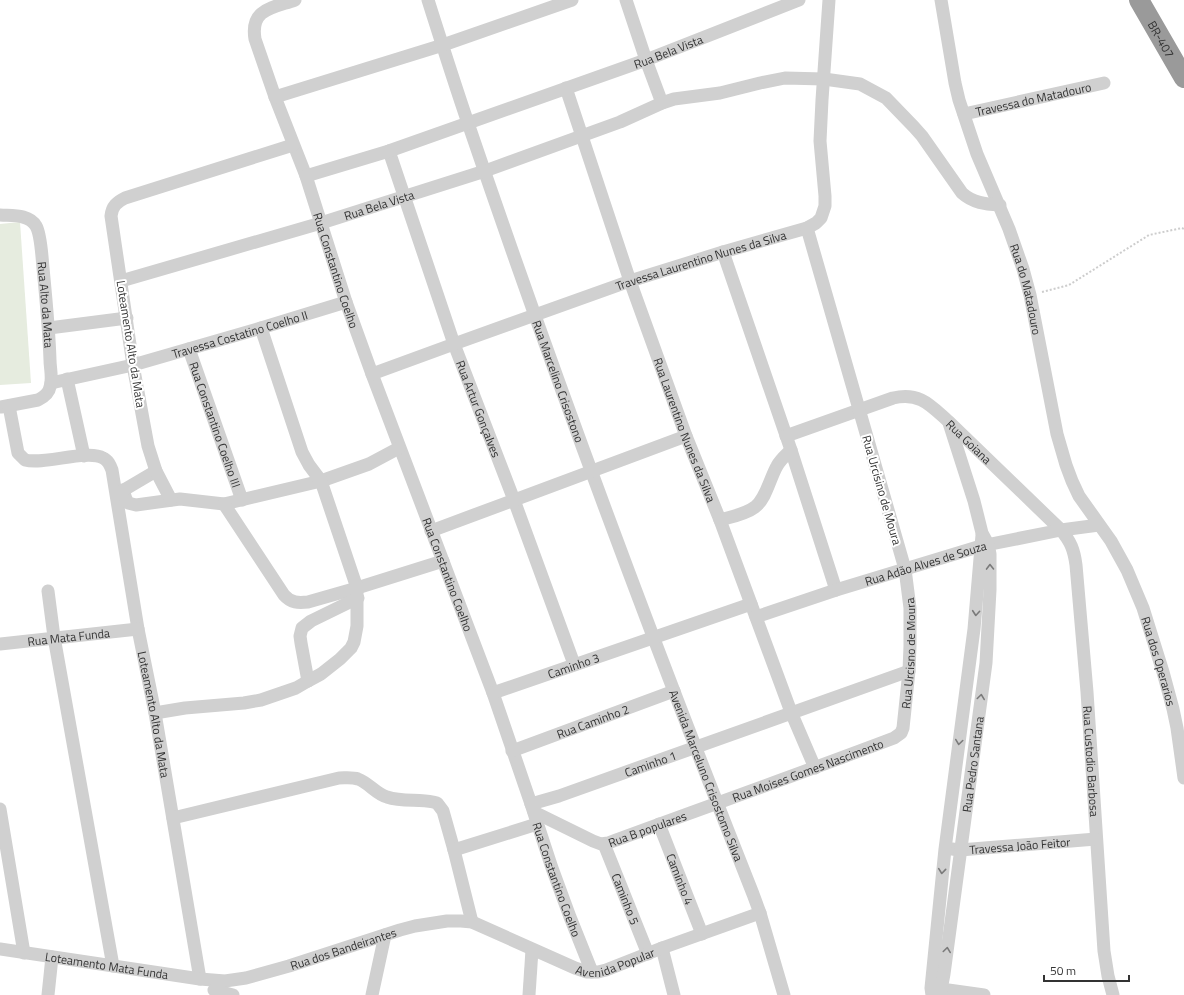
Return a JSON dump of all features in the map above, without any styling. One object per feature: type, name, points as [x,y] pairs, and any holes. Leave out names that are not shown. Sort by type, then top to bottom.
[{"type":"highway","name":"BR-407","points":[[1139,0],[1184,78]]},
{"type":"street","name":"Rua Constantino Coelho","points":[[295,0],[268,9],[261,13],[257,18],[254,28],[255,39],[275,97],[306,176],[346,302],[372,374],[492,693],[567,910],[592,972]]},
{"type":"street","points":[[428,0],[468,123]]},
{"type":"street","points":[[275,97],[443,45],[572,0]]},
{"type":"street","points":[[626,0],[662,103]]},
{"type":"street","name":"Rua Bela Vista","points":[[306,176],[389,151],[646,60],[799,0]]},
{"type":"street","name":"Travessa Laurentino Nunes da Silva","points":[[372,374],[630,281],[807,228],[816,223],[821,218],[825,206],[820,142],[829,0]]},
{"type":"street","name":"Rua do Matadouro","points":[[941,0],[954,83],[977,154],[1000,205],[1021,263],[1030,295],[1057,434],[1066,465],[1079,496],[1111,541],[1127,570]]},
{"type":"street","name":"Rua Bela Vista","points":[[121,281],[321,223],[485,171],[633,117],[662,103],[685,97],[720,93],[785,78],[824,79],[860,84],[886,98],[922,136],[962,193],[975,201],[1000,205]]},
{"type":"street","name":"Travessa do Matadouro","points":[[964,114],[1104,84]]},
{"type":"street","name":"Rua Laurentino Nunes da Silva","points":[[566,88],[630,281],[686,436],[720,520],[792,712],[815,768]]},
{"type":"street","name":"Rua Marcelino Crisostono","points":[[468,123],[591,472],[654,638]]},
{"type":"street","name":"Loteamento Alto da Mata","points":[[171,500],[156,471],[148,446],[133,365],[111,216],[112,210],[118,202],[125,198],[293,145]]},
{"type":"street","name":"Rua Artur Gonçalves","points":[[389,151],[454,344],[514,500],[574,664]]},
{"type":"street","name":"Rua Alto da Mata","points":[[0,215],[20,216],[33,222],[37,227],[40,242],[49,328],[51,383]]},
{"type":"street","points":[[807,228],[859,410]]},
{"type":"street","points":[[723,252],[791,450],[836,590]]},
{"type":"street","name":"Travessa Costatino Coelho II","points":[[51,383],[133,365],[346,302]]},
{"type":"street","points":[[49,328],[127,318]]},
{"type":"street","points":[[155,713],[185,708],[244,703],[261,700],[296,688],[321,674],[340,659],[351,648],[354,642],[356,634],[358,593],[321,481],[309,465],[302,452],[261,328]]},
{"type":"street","name":"Rua Constantino Coelho III","points":[[189,349],[242,500]]},
{"type":"street","points":[[67,379],[84,456]]},
{"type":"street","points":[[51,383],[48,393],[43,398],[4,406],[18,453],[25,460],[36,461],[99,456],[106,460],[112,470],[120,492],[128,503],[132,504],[141,505],[180,499],[224,504],[321,481],[369,464],[399,448]]},
{"type":"street","name":"Rua Goiana","points":[[786,436],[893,398],[910,396],[924,401],[948,421],[1061,530]]},
{"type":"street","name":"Rua Urcisino de Moura","points":[[859,410],[905,569]]},
{"type":"street","name":"Rua Pedro Santana","points":[[936,992],[960,850],[986,663],[990,590],[990,554],[983,541],[974,501],[948,421]]},
{"type":"street","points":[[431,531],[686,436]]},
{"type":"street","points":[[720,520],[748,511],[758,505],[776,467],[791,450]]},
{"type":"street","points":[[120,492],[156,471]]},
{"type":"street","name":"Loteamento Alto da Mata","points":[[120,492],[138,629],[155,713],[200,979]]},
{"type":"street","points":[[224,504],[287,599],[296,602],[308,602],[358,593]]},
{"type":"street","name":"Rua Adão Alves de Souza","points":[[756,617],[905,569],[983,541],[1099,525]]},
{"type":"street","name":"Rua Custodio Barbosa","points":[[1061,530],[1069,539],[1075,555],[1087,692],[1104,951],[1113,995]]},
{"type":"street","name":"Rua Pedro Santana","points":[[936,992],[945,849],[971,655],[983,541]]},
{"type":"street","points":[[308,681],[300,636],[302,628],[358,593],[443,561]]},
{"type":"street","name":"Rua Urcisno de Moura","points":[[898,736],[901,733],[904,724],[911,633],[910,608],[905,569]]},
{"type":"street","name":"Rua dos Operarios","points":[[1127,570],[1151,631],[1165,677],[1177,728],[1184,778]]},
{"type":"street","points":[[48,591],[54,637],[113,966]]},
{"type":"street","name":"Caminho 3","points":[[492,693],[751,604]]},
{"type":"street","name":"Rua Mata Funda","points":[[0,644],[138,629]]},
{"type":"street","name":"Avenida Marceluno Crisostomo Silva","points":[[654,638],[760,913],[784,995]]},
{"type":"street","name":"Caminho 1","points":[[454,850],[534,813],[559,796],[909,671]]},
{"type":"street","name":"Rua Caminho 2","points":[[512,751],[674,691]]},
{"type":"street","name":"Rua Moises Gomes Nascimento","points":[[717,803],[898,736]]},
{"type":"street","points":[[173,818],[339,778],[357,779],[385,797],[437,803],[443,811],[472,922]]},
{"type":"street","name":"Rua B populares","points":[[534,813],[593,841],[604,844],[717,803]]},
{"type":"street","points":[[0,809],[24,953]]},
{"type":"street","name":"Caminho 4","points":[[659,824],[702,934]]},
{"type":"street","name":"Travessa João Feitor","points":[[945,849],[960,850],[1096,839]]},
{"type":"street","name":"Caminho 5","points":[[604,844],[648,954]]},
{"type":"street","name":"Avenida Popular","points":[[472,922],[575,968],[592,972],[606,970],[760,913]]},
{"type":"street","name":"Rua dos Bandeirantes","points":[[214,989],[234,980],[289,966],[415,926],[433,922],[472,922]]},
{"type":"street","points":[[372,995],[385,935]]},
{"type":"street","points":[[662,948],[674,995]]},
{"type":"street","name":"Loteamento Mata Funda","points":[[0,949],[200,979],[214,989]]},
{"type":"street","points":[[529,995],[532,950]]},
{"type":"street","points":[[48,995],[52,957]]},
{"type":"street","points":[[214,989],[233,995]]},
{"type":"street","points":[[936,992],[984,995]]},
{"type":"path","points":[[1030,295],[1069,285],[1149,235],[1182,228],[1184,229]]},
{"type":"shaded area","points":[[20,222],[31,383],[0,385],[0,224]]}]
